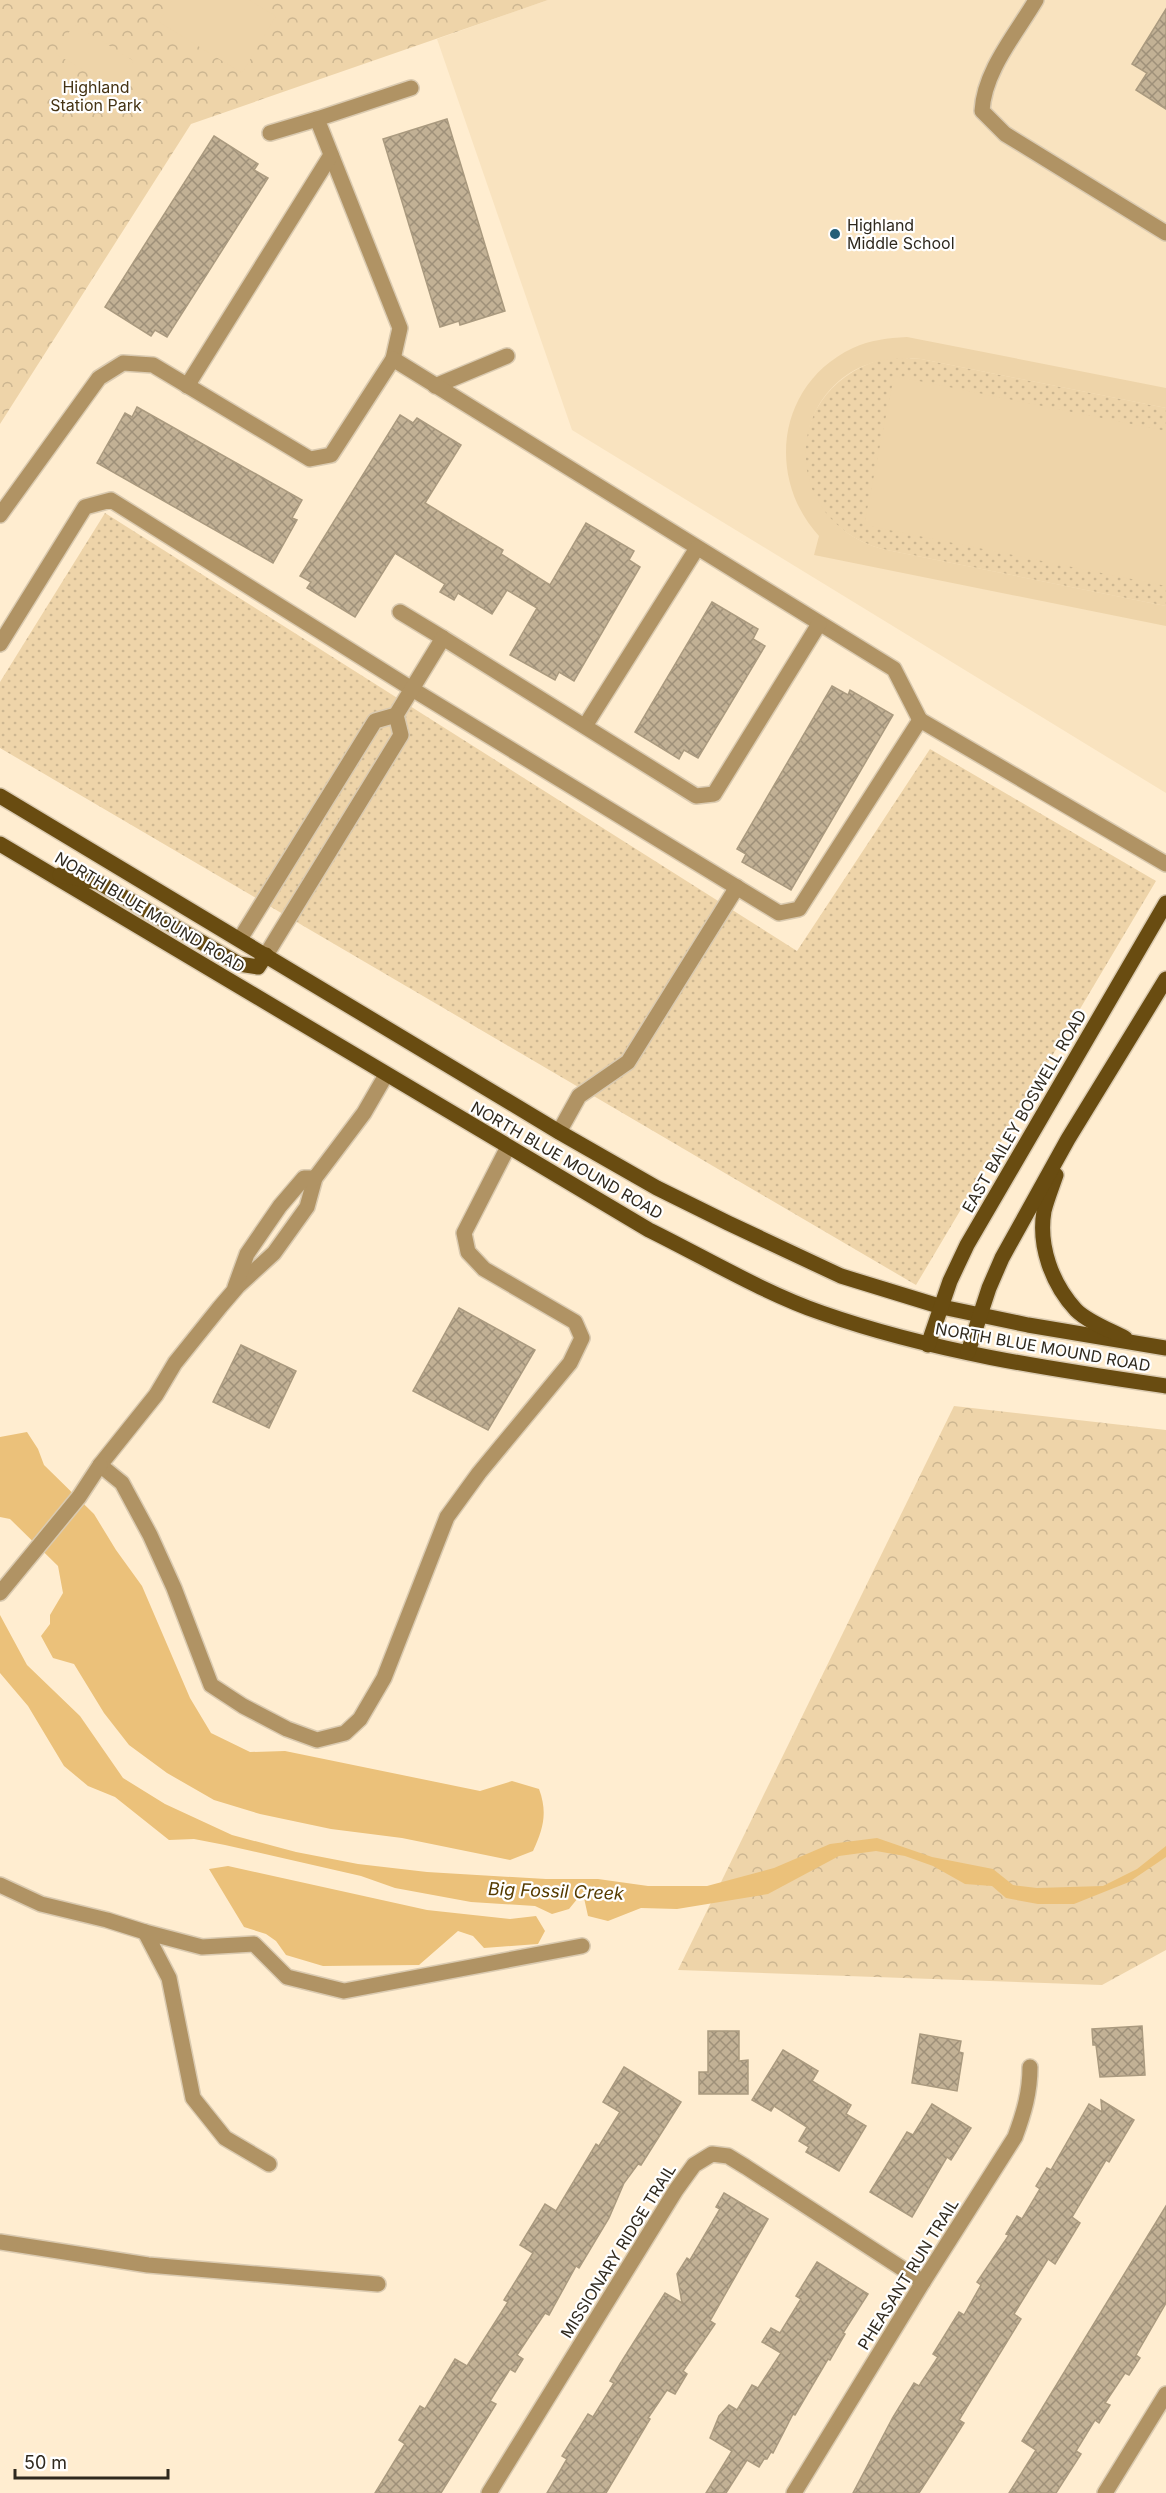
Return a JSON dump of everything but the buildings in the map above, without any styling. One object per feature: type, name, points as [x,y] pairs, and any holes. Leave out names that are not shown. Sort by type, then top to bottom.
[{"type":"main road","name":"NORTH BLUE MOUND ROAD","points":[[0,796],[559,1132],[657,1188],[841,1276],[942,1307],[980,1316],[1135,1344],[1166,1347]]},
{"type":"main road","name":"NORTH BLUE MOUND ROAD","points":[[0,844],[386,1076],[649,1230],[760,1285],[820,1312],[928,1345],[1035,1367],[1166,1386]]},
{"type":"main road","points":[[48,872],[98,882],[239,964],[258,967],[266,955]]},
{"type":"main road","name":"EAST BAILEY BOSWELL ROAD","points":[[928,1345],[950,1281],[967,1245],[1166,903]]},
{"type":"main road","points":[[968,1352],[1002,1258],[1068,1139],[1166,979]]},
{"type":"main road","name":"NORTH BLUE MOUND ROAD","points":[[1068,1139],[1044,1211],[1043,1239],[1048,1264],[1059,1286],[1077,1311],[1135,1344]]},
{"type":"street","points":[[1036,0],[989,79],[983,94],[982,111],[1005,134],[1166,233]]},
{"type":"street","points":[[270,133],[411,88]]},
{"type":"street","points":[[0,515],[99,378],[123,363],[153,365],[310,459],[331,455],[393,359],[400,328],[317,119]]},
{"type":"street","points":[[187,386],[331,155]]},
{"type":"street","points":[[435,386],[507,356]]},
{"type":"street","points":[[393,359],[894,669],[920,720],[1166,864]]},
{"type":"street","points":[[2,635],[85,507],[111,500],[412,689],[779,913],[799,909],[920,720]]},
{"type":"street","points":[[585,726],[697,548]]},
{"type":"street","points":[[400,612],[696,796],[714,794],[819,624]]},
{"type":"street","points":[[240,939],[375,721],[396,715],[443,638]]},
{"type":"street","points":[[266,955],[401,735],[396,715]]},
{"type":"street","points":[[559,1132],[579,1096],[628,1062],[736,887]]},
{"type":"street","points":[[0,1593],[79,1497],[100,1465],[156,1395],[175,1363],[234,1290],[274,1253],[307,1207],[315,1178],[364,1113],[386,1076]]},
{"type":"street","points":[[100,1465],[122,1484],[150,1535],[174,1588],[211,1685],[243,1706],[287,1729],[317,1740],[345,1733],[360,1719],[384,1678],[447,1517],[479,1473],[570,1363],[582,1338],[575,1322],[484,1269],[468,1252],[464,1233],[508,1147]]},
{"type":"street","points":[[234,1290],[247,1254],[280,1206],[304,1178],[315,1178]]},
{"type":"street","points":[[0,1885],[41,1904],[202,1947],[254,1944],[287,1977],[344,1990],[582,1946]]},
{"type":"street","points":[[145,1932],[169,1978],[193,2098],[225,2138],[269,2164]]},
{"type":"street","name":"PHEASANT RUN TRAIL","points":[[794,2493],[1015,2137],[1027,2099],[1030,2067]]},
{"type":"street","name":"MISSIONARY RIDGE TRAIL","points":[[489,2493],[676,2190],[694,2165],[712,2154],[728,2156],[923,2282]]},
{"type":"street","points":[[0,2242],[148,2265],[378,2284]]},
{"type":"street","points":[[1105,2493],[1166,2394]]},
{"type":"shaded area","name":"Highland Middle School","points":[[548,0],[1166,0],[1166,793],[572,430],[437,39]]},
{"type":"green space","name":"Highland Station Park","points":[[0,0],[548,0],[191,124],[0,424]]},
{"type":"green space","points":[[172,0],[249,0],[276,16],[242,73],[159,22]]},
{"type":"green space","points":[[74,24],[134,61],[117,90],[56,54]]},
{"type":"green space","points":[[907,337],[1166,388],[1166,408],[921,359],[878,361],[844,377],[820,403],[808,434],[807,469],[818,502],[843,530],[882,549],[1166,606],[1166,626],[814,555],[819,536],[802,512],[791,487],[786,460],[788,433],[795,407],[808,384],[828,364],[853,348],[866,343]]},
{"type":"green space","points":[[890,357],[921,359],[1166,408],[1166,606],[882,549],[847,533],[822,509],[808,481],[805,451],[811,421],[828,393],[854,371]]},
{"type":"green space","points":[[894,376],[1166,431],[1166,586],[864,525]]},
{"type":"green space","points":[[105,513],[797,951],[930,749],[1156,881],[916,1285],[0,748],[0,682]]},
{"type":"green space","points":[[954,1406],[1166,1430],[1166,1950],[1102,1985],[678,1970]]},
{"type":"water","points":[[27,1432],[38,1449],[44,1465],[94,1514],[142,1586],[190,1698],[211,1733],[250,1752],[285,1751],[480,1791],[512,1781],[539,1789],[544,1813],[533,1851],[510,1860],[402,1838],[331,1829],[260,1814],[214,1800],[167,1773],[129,1745],[104,1713],[74,1664],[53,1658],[41,1636],[50,1624],[50,1615],[63,1593],[58,1566],[10,1519],[0,1517],[0,1437]]},
{"type":"water","name":"Big Fossil Creek","points":[[0,1615],[27,1665],[80,1716],[123,1778],[165,1804],[232,1835],[296,1852],[358,1864],[427,1872],[546,1879],[598,1879],[648,1886],[707,1886],[774,1868],[830,1844],[877,1838],[932,1857],[993,1869],[1013,1885],[1037,1888],[1103,1886],[1137,1869],[1166,1846],[1166,1857],[1129,1882],[1074,1904],[1038,1904],[1006,1898],[992,1886],[965,1884],[933,1866],[905,1856],[876,1851],[839,1856],[768,1894],[677,1909],[641,1908],[608,1921],[588,1916],[584,1898],[578,1898],[569,1909],[552,1914],[535,1906],[471,1902],[395,1888],[361,1876],[225,1845],[194,1839],[169,1840],[115,1797],[88,1786],[64,1766],[28,1706],[0,1673]]},
{"type":"water","points":[[228,1866],[427,1910],[510,1919],[536,1916],[545,1931],[538,1944],[484,1948],[473,1936],[458,1931],[419,1965],[323,1966],[286,1955],[276,1941],[266,1934],[244,1927],[209,1869]]},
{"type":"place","name":"Highland Middle School","points":[[835,234]]}]
